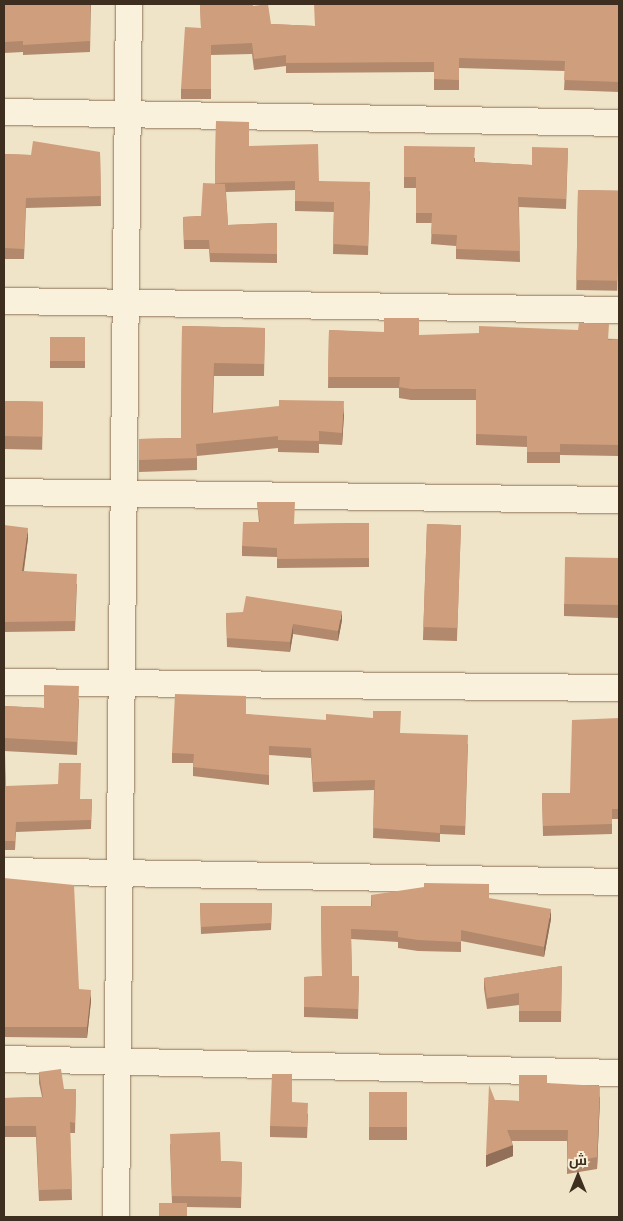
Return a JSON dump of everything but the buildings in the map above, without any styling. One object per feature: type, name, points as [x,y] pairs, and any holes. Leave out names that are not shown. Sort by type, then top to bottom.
[{"type":"street","points":[[116,1217],[122,872],[125,300],[130,115],[130,4]]},
{"type":"street","points":[[4,112],[619,123]]},
{"type":"street","points":[[4,301],[125,300],[619,310]]},
{"type":"street","points":[[4,492],[619,500]]},
{"type":"street","points":[[4,682],[124,685],[619,688]]},
{"type":"street","points":[[4,871],[619,882]]},
{"type":"street","points":[[4,1060],[619,1073]]}]
